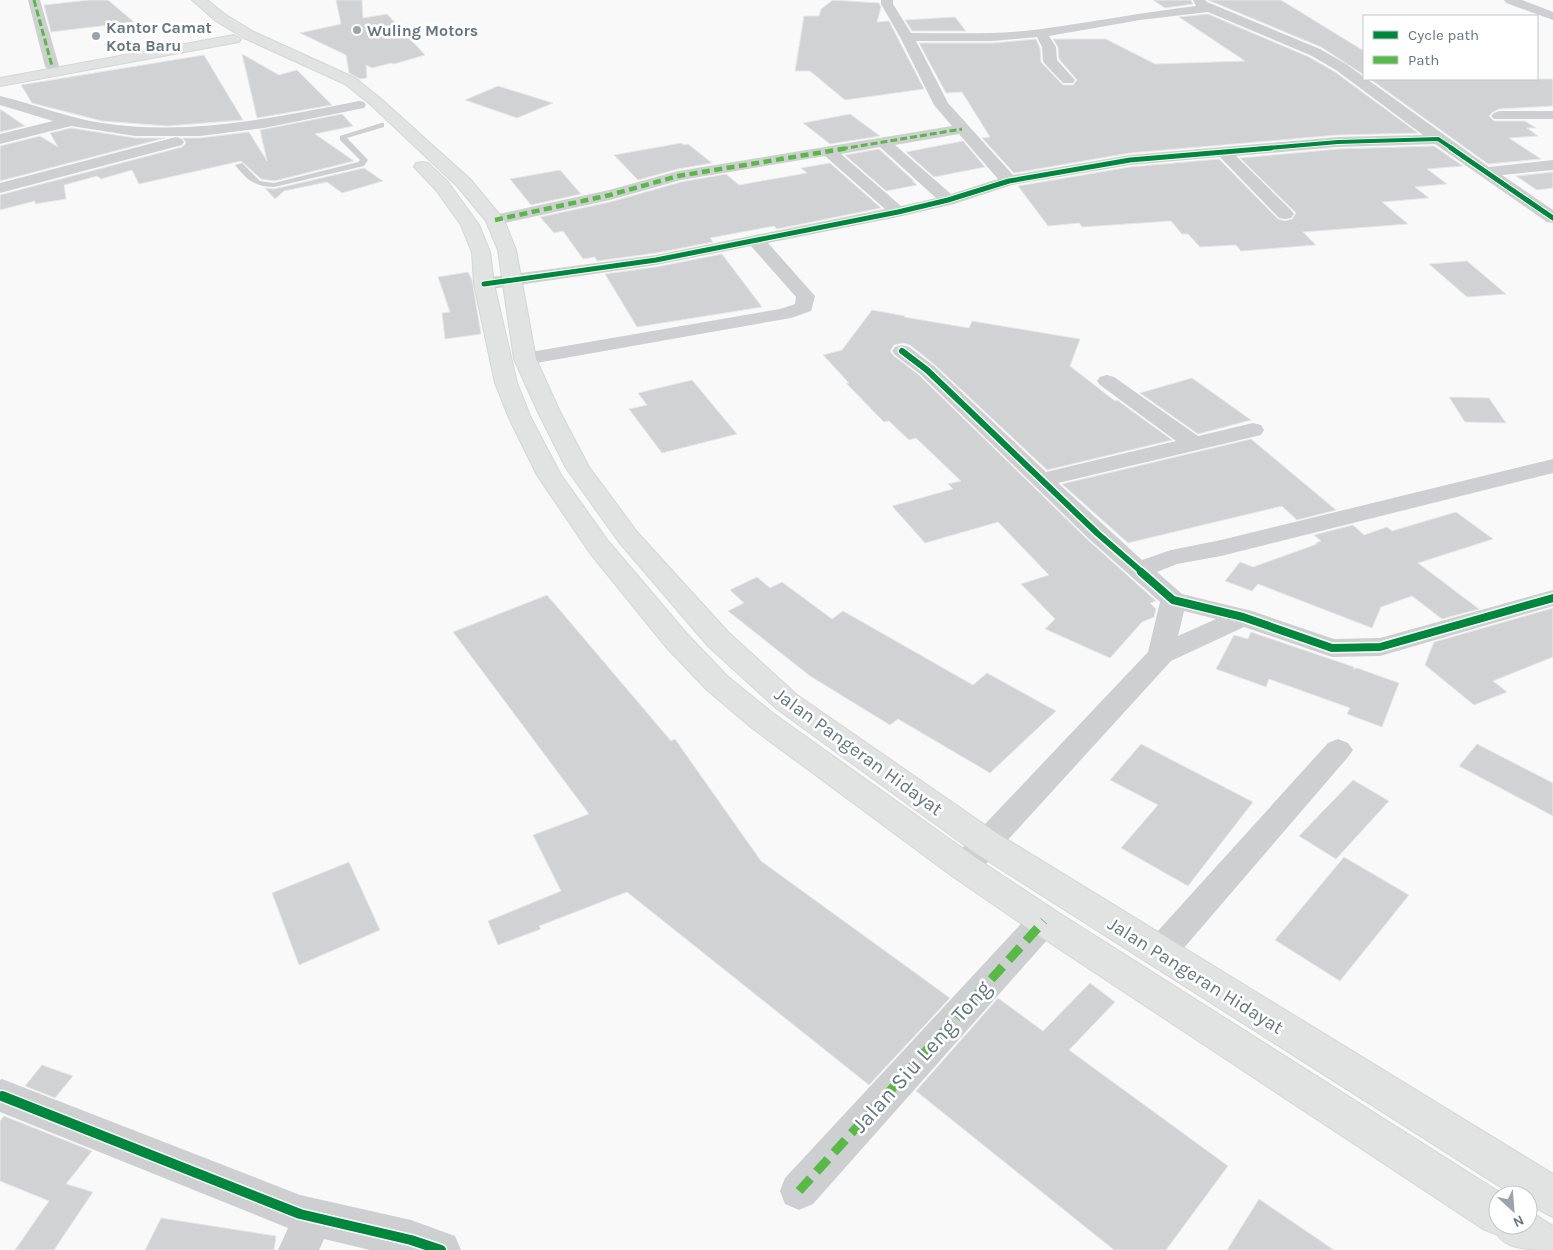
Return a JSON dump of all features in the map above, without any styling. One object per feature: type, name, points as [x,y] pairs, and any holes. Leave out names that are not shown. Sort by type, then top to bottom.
[{"type":"main road","name":"Jalan Pangeran Hidayat","points":[[200,1],[199,8],[206,20],[332,85],[359,105],[442,186],[470,225],[481,252],[484,284],[506,383],[578,468],[628,537],[718,638],[787,702],[986,843],[1159,953],[1553,1197]]},
{"type":"main road","points":[[0,75],[237,35]]},
{"type":"main road","points":[[0,82],[237,35]]},
{"type":"main road","name":"Jalan Pangeran Hidayat","points":[[237,35],[350,81],[376,101],[464,183],[495,220],[507,250],[528,367],[534,415],[549,475],[599,547],[678,641],[717,683],[763,721],[964,867],[1044,921],[1488,1209]]},
{"type":"main road","points":[[1530,1235],[1553,1250]]},
{"type":"street","points":[[34,0],[52,66]]},
{"type":"street","points":[[888,0],[887,4],[907,37],[941,105],[1010,181]]},
{"type":"street","points":[[1510,0],[1553,17]]},
{"type":"street","points":[[907,37],[993,37],[1041,33],[1204,4],[1315,52],[1341,67],[1438,139],[1553,218]]},
{"type":"street","points":[[1538,21],[1553,17]]},
{"type":"street","points":[[1041,33],[1049,47],[1050,61],[1068,80]]},
{"type":"street","points":[[0,100],[101,128],[147,133],[197,132],[282,121],[359,105]]},
{"type":"street","points":[[1499,116],[1553,114]]},
{"type":"street","points":[[0,139],[73,120]]},
{"type":"street","points":[[495,220],[645,187],[678,176],[962,129]]},
{"type":"street","points":[[0,188],[174,143],[197,132]]},
{"type":"street","points":[[484,284],[656,260],[756,241],[898,212],[948,200],[1010,181],[1130,160],[1338,142],[1438,139]]},
{"type":"street","points":[[883,142],[948,200]]},
{"type":"street","points":[[828,151],[898,212]]},
{"type":"street","points":[[1224,152],[1286,214]]},
{"type":"street","points":[[1486,172],[1553,165]]},
{"type":"street","points":[[528,367],[784,314],[804,307],[806,296],[756,241]]},
{"type":"street","points":[[902,351],[927,370],[1041,480],[1173,600],[1243,617],[1332,648],[1380,647],[1553,598]]},
{"type":"street","points":[[1107,381],[1194,444]]},
{"type":"street","points":[[1041,480],[1253,430]]},
{"type":"street","points":[[1138,570],[1171,558],[1221,548],[1553,466]]},
{"type":"street","points":[[1161,654],[1173,600]]},
{"type":"street","points":[[964,867],[1161,654],[1243,617]]},
{"type":"street","points":[[1159,953],[1338,750]]},
{"type":"street","name":"Jalan Siu Leng Tong","points":[[799,1191],[1044,921]]},
{"type":"street","points":[[2,1096],[291,1210],[306,1234],[411,1240],[441,1250]]},
{"type":"lane","points":[[239,165],[257,184],[266,186],[361,164],[364,160],[344,136],[381,125]]},
{"type":"building","points":[[108,0],[134,22],[51,32],[44,5]]},
{"type":"building","points":[[336,0],[362,0],[363,18],[387,14],[425,55],[372,68],[366,65],[367,78],[360,79],[349,73],[346,55],[300,33],[341,24]]},
{"type":"building","points":[[833,0],[879,3],[881,7],[877,22],[889,21],[924,89],[845,100],[810,71],[795,71],[804,16],[819,16],[821,9]]},
{"type":"building","points":[[1153,0],[1191,0],[1193,4],[1165,8]]},
{"type":"building","points":[[1208,0],[1281,0],[1363,50],[1363,74],[1321,47]]},
{"type":"building","points":[[1208,14],[1309,57],[1335,72],[1418,133],[1338,135],[1130,153],[1014,173],[982,138],[990,137],[962,92],[946,93],[919,43],[993,43],[1036,39],[1040,48],[1041,62],[1063,85],[1073,85],[1077,80],[1059,59],[1058,47],[1053,39],[1106,39],[1155,64],[1245,61],[1179,17]]},
{"type":"building","points":[[955,17],[966,31],[912,31],[905,20]]},
{"type":"building","points":[[242,54],[279,75],[297,70],[332,105],[257,118]]},
{"type":"building","points":[[204,55],[243,120],[167,126],[102,121],[32,103],[21,85]]},
{"type":"building","points":[[1553,79],[1553,106],[1499,109],[1489,116],[1494,121],[1525,121],[1536,128],[1527,128],[1538,136],[1509,138],[1541,159],[1488,164],[1371,80]]},
{"type":"building","points":[[498,86],[553,103],[517,118],[465,100]]},
{"type":"building","points":[[0,109],[25,126],[0,132]]},
{"type":"building","points":[[342,114],[353,126],[315,134],[354,161],[274,181],[261,179],[241,161],[139,184],[132,170],[101,179],[97,176],[64,185],[66,199],[35,204],[35,201],[0,210],[0,195],[182,147],[186,143],[183,138],[200,138],[249,132],[267,161],[260,130]]},
{"type":"building","points":[[850,114],[880,136],[830,144],[803,123]]},
{"type":"building","points":[[71,128],[135,138],[165,138],[0,181],[0,146],[40,136],[58,147],[50,133]]},
{"type":"building","points":[[963,141],[985,167],[934,177],[906,152]]},
{"type":"building","points":[[681,143],[684,145],[688,144],[712,163],[678,169],[638,180],[614,155]]},
{"type":"building","points":[[1434,146],[1463,166],[1427,169],[1447,184],[1415,187],[1429,198],[1382,202],[1408,224],[1303,232],[1316,245],[1241,251],[1236,245],[1200,247],[1188,234],[1182,234],[1171,221],[1082,227],[1079,223],[1048,226],[1018,186],[1130,167],[1219,159],[1278,219],[1285,221],[1292,219],[1296,213],[1240,158],[1338,149]]},
{"type":"building","points":[[879,149],[917,185],[886,191],[845,155]]},
{"type":"building","points":[[830,163],[881,208],[777,229],[774,226],[710,238],[713,242],[656,253],[597,261],[595,257],[583,259],[563,231],[554,233],[540,217],[610,202],[681,182],[726,174],[739,185],[807,173],[801,168]]},
{"type":"building","points":[[364,168],[383,181],[342,193],[327,182],[284,191],[275,199],[265,188],[274,189]]},
{"type":"building","points":[[560,170],[581,194],[531,205],[510,179]]},
{"type":"building","points":[[1553,172],[1553,188],[1537,190],[1516,176]]},
{"type":"building","points":[[722,254],[762,307],[637,327],[605,274],[656,267]]},
{"type":"building","points":[[1467,261],[1506,294],[1467,297],[1429,264]]},
{"type":"building","points":[[468,272],[472,280],[481,334],[445,339],[442,313],[450,312],[438,277]]},
{"type":"building","points":[[872,310],[969,328],[972,321],[1080,339],[1070,366],[1115,401],[1117,400],[1172,440],[1047,470],[935,365],[910,345],[903,343],[894,345],[890,351],[919,375],[1087,539],[1156,601],[1150,603],[1156,609],[1154,617],[1142,622],[1110,658],[1045,629],[1055,619],[1021,584],[1049,575],[998,522],[925,543],[892,506],[953,489],[948,484],[961,481],[916,438],[909,440],[889,421],[884,422],[846,383],[849,383],[823,355],[842,350]]},
{"type":"building","points":[[1192,378],[1251,420],[1198,434],[1140,393]]},
{"type":"building","points":[[692,380],[737,434],[662,453],[629,409],[647,405],[638,393]]},
{"type":"building","points":[[1449,397],[1489,398],[1506,423],[1465,422]]},
{"type":"building","points":[[1251,439],[1336,510],[1297,520],[1282,506],[1128,543],[1062,484]]},
{"type":"building","points":[[1456,512],[1493,539],[1418,563],[1479,609],[1442,619],[1412,596],[1381,607],[1372,628],[1258,584],[1252,591],[1225,581],[1240,562],[1253,567],[1317,544],[1321,541],[1314,535],[1353,525],[1364,535],[1387,527],[1392,531]]},
{"type":"building","points":[[757,577],[770,588],[782,582],[832,619],[843,611],[973,685],[987,673],[1056,711],[990,773],[898,719],[890,725],[810,676],[728,611],[744,603],[730,590]]},
{"type":"building","points":[[547,595],[671,741],[675,739],[761,861],[950,998],[869,1085],[627,892],[539,926],[541,929],[498,945],[488,921],[561,891],[533,835],[589,814],[453,632]]},
{"type":"building","points":[[1553,608],[1553,657],[1493,681],[1507,692],[1474,705],[1425,665],[1434,642]]},
{"type":"building","points":[[1251,632],[1354,667],[1353,669],[1357,668],[1399,683],[1382,727],[1347,714],[1350,708],[1269,679],[1266,687],[1216,669],[1234,635],[1248,639]]},
{"type":"building","points":[[1141,744],[1253,802],[1188,886],[1121,848],[1158,805],[1110,780]]},
{"type":"building","points":[[1477,744],[1553,783],[1553,816],[1459,766]]},
{"type":"building","points":[[1353,780],[1389,801],[1336,859],[1299,836]]},
{"type":"building","points":[[1344,857],[1409,895],[1340,981],[1275,940]]},
{"type":"building","points":[[349,862],[380,930],[299,965],[272,893]]},
{"type":"building","points":[[1090,983],[1115,1002],[1069,1050],[1228,1166],[1166,1250],[1114,1250],[916,1091],[998,998],[1043,1031]]},
{"type":"building","points":[[42,1065],[73,1076],[55,1098],[25,1086]]},
{"type":"building","points":[[4,1116],[92,1151],[66,1184],[93,1192],[54,1250],[15,1250],[49,1201],[0,1181],[0,1121]]},
{"type":"building","points":[[1259,1199],[1334,1250],[1227,1250]]},
{"type":"building","points":[[161,1218],[276,1236],[274,1250],[145,1250]]},
{"type":"marked path","points":[[34,0],[52,66]]},
{"type":"marked path","points":[[495,220],[610,195],[678,176],[962,129]]},
{"type":"marked path","points":[[799,1191],[1044,921]]},
{"type":"cycle path","points":[[484,284],[656,260],[898,212],[948,200],[1009,181],[1130,160],[1338,142],[1438,139],[1553,218]]},
{"type":"cycle path","points":[[902,351],[927,370],[1097,533],[1173,600],[1243,617],[1332,648],[1380,647],[1553,598]]},
{"type":"cycle path","points":[[2,1096],[300,1214],[411,1240],[441,1250]]},
{"type":"place","name":"Wuling Motors","points":[[357,30]]},
{"type":"place","name":"Kantor Camat Kota Baru","points":[[96,36]]}]
